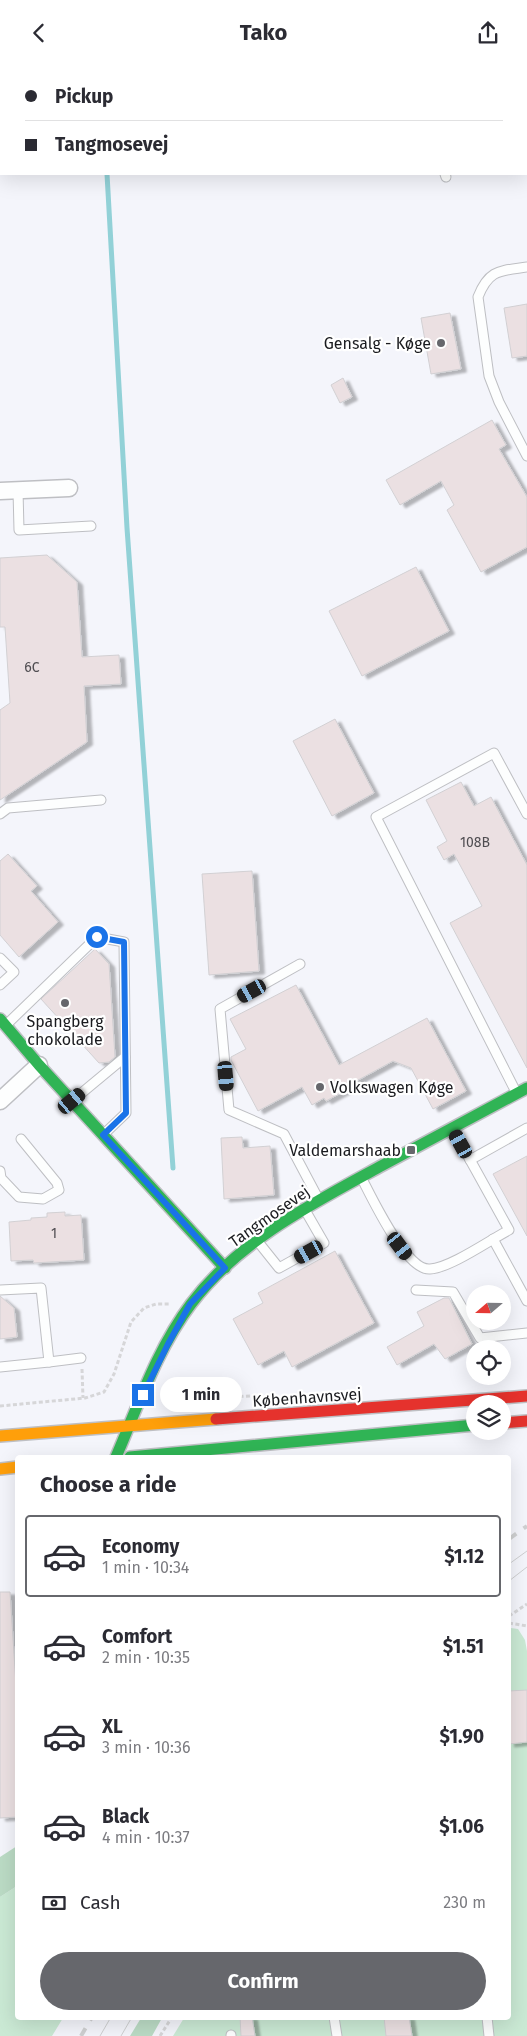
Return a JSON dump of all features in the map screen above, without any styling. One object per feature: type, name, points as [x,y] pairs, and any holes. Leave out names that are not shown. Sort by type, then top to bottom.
[{"type":"main road","points":[[3,1022],[39,1065],[225,1268]]},
{"type":"main road","name":"Tangmosevej","points":[[117,1455],[148,1383],[190,1304],[225,1268],[257,1241],[319,1200],[522,1091]]},
{"type":"main road","name":"Københavnsvej","points":[[0,1436],[130,1425],[346,1412],[527,1396]]},
{"type":"main road","points":[[511,1422],[527,1421]]},
{"type":"main road","points":[[150,1455],[466,1426]]},
{"type":"main road","points":[[0,1469],[15,1467]]},
{"type":"street","points":[[0,491],[69,489]]},
{"type":"street","points":[[0,1101],[39,1065]]},
{"type":"lane","points":[[527,267],[495,272],[482,285],[478,297],[489,376],[499,402],[527,456]]},
{"type":"lane","points":[[18,490],[20,530],[91,526]]},
{"type":"lane","points":[[522,1091],[376,817],[494,753],[527,814]]},
{"type":"lane","points":[[0,814],[8,808],[101,800]]},
{"type":"lane","points":[[3,1022],[97,937],[124,942],[126,1113],[103,1135]]},
{"type":"lane","points":[[0,958],[14,972],[0,985]]},
{"type":"lane","points":[[300,964],[220,1009],[229,1110],[284,1134],[319,1200]]},
{"type":"lane","points":[[72,1101],[125,1057]]},
{"type":"lane","points":[[361,1177],[400,1246],[416,1264],[424,1269],[440,1267],[509,1230],[452,1128]]},
{"type":"lane","points":[[470,1159],[527,1128]]},
{"type":"lane","points":[[0,1171],[2,1178],[19,1197],[43,1199],[59,1190],[58,1183],[21,1139]]},
{"type":"lane","points":[[257,1241],[279,1268],[324,1243],[304,1209]]},
{"type":"lane","points":[[492,1239],[527,1301]]},
{"type":"lane","points":[[0,1290],[41,1289],[50,1362]]},
{"type":"lane","points":[[416,1290],[453,1292],[480,1338],[527,1333]]},
{"type":"lane","points":[[0,1367],[81,1358]]},
{"type":"lane","points":[[334,2020],[337,2036]]},
{"type":"lane","points":[[487,2020],[489,2036]]},
{"type":"path","points":[[0,1406],[83,1398],[104,1392],[114,1375],[131,1322],[144,1308],[156,1304],[190,1304]]},
{"type":"path","points":[[81,1358],[83,1398]]},
{"type":"path","points":[[511,1615],[527,1604]]},
{"type":"path","points":[[511,1623],[527,1626]]},
{"type":"path","points":[[160,2036],[170,2020]]},
{"type":"green space","points":[[511,1628],[518,1629],[525,1640],[527,1651],[527,2036],[173,2036],[183,2020],[511,2020]]},
{"type":"green space","points":[[15,1847],[15,1887],[0,1897],[0,1857]]},
{"type":"green space","points":[[15,1887],[15,2020],[62,2020],[52,2036],[0,2036],[0,1897]]},
{"type":"green space","points":[[140,2020],[161,2020],[152,2036],[130,2036]]},
{"type":"building","points":[[527,304],[527,356],[512,358],[504,308]]},
{"type":"building","name":"Gensalg - Køge","points":[[450,313],[461,369],[431,374],[421,318]]},
{"type":"building","points":[[343,378],[352,397],[340,403],[331,385]]},
{"type":"building","points":[[492,420],[506,445],[499,449],[527,497],[527,547],[481,572],[447,510],[454,505],[441,481],[400,505],[386,480]]},
{"type":"building","points":[[47,555],[77,582],[82,657],[119,655],[121,684],[84,686],[87,742],[0,800],[0,710],[10,703],[5,627],[0,627],[0,558]]},
{"type":"building","points":[[416,567],[449,631],[362,676],[329,611]]},
{"type":"building","points":[[335,719],[374,793],[332,816],[293,741]]},
{"type":"building","points":[[461,782],[474,806],[491,797],[527,865],[527,1068],[450,923],[482,906],[454,854],[444,860],[437,847],[447,841],[426,800]]},
{"type":"building","points":[[8,854],[37,886],[31,891],[58,922],[19,957],[0,935],[0,861]]},
{"type":"building","points":[[252,871],[259,971],[209,975],[202,874]]},
{"type":"building","points":[[95,949],[109,964],[115,1057],[109,1062],[99,1063],[41,999]]},
{"type":"building","points":[[296,985],[339,1065],[427,1018],[466,1091],[433,1109],[411,1068],[393,1061],[349,1085],[350,1088],[326,1101],[324,1098],[312,1105],[302,1087],[258,1111],[231,1060],[231,1057],[246,1049],[230,1019]]},
{"type":"building","points":[[242,1137],[243,1148],[270,1146],[274,1195],[224,1199],[221,1138]]},
{"type":"building","points":[[527,1156],[527,1236],[493,1174]]},
{"type":"building","points":[[65,1212],[65,1216],[81,1215],[84,1260],[34,1263],[33,1260],[11,1261],[9,1222],[47,1217],[47,1213]]},
{"type":"building","points":[[335,1251],[374,1323],[292,1367],[284,1351],[258,1365],[233,1319],[263,1303],[258,1293]]},
{"type":"building","points":[[0,1296],[14,1308],[17,1337],[0,1339]]},
{"type":"building","points":[[444,1298],[449,1298],[470,1340],[466,1340],[466,1347],[445,1359],[434,1344],[397,1365],[387,1347],[424,1326],[417,1312]]},
{"type":"building","points":[[0,1592],[10,1592],[15,1669],[15,1817],[0,1818]]},
{"type":"building","points":[[527,1690],[527,1742],[511,1744],[511,1691]]},
{"type":"building","points":[[240,2020],[252,2020],[255,2036],[241,2036]]},
{"type":"building","points":[[384,2020],[409,2020],[412,2036],[386,2036]]},
{"type":"waterway","points":[[107,175],[127,528],[173,1168]]},
{"type":"tram line","points":[[511,1563],[527,1551]]},
{"type":"tram line","points":[[511,1579],[527,1567]]},
{"type":"tram line","points":[[100,2036],[109,2020]]},
{"type":"tram line","points":[[121,2036],[130,2020]]},
{"type":"railway","points":[[511,1538],[527,1526]]},
{"type":"railway","points":[[81,2036],[90,2020]]},
{"type":"traffic: fast","points":[[0,1019],[39,1065],[225,1268]]},
{"type":"traffic: fast","points":[[117,1455],[149,1378],[179,1321],[210,1281],[232,1260],[279,1224],[305,1208],[527,1088]]},
{"type":"traffic: fast","points":[[152,1455],[466,1426]]},
{"type":"traffic: slow","points":[[0,1436],[216,1419]]},
{"type":"traffic: slow","points":[[0,1469],[15,1467]]},
{"type":"traffic: jam","points":[[216,1419],[527,1396]]},
{"type":"traffic: jam","points":[[511,1422],[527,1421]]},
{"type":"place","name":"Gensalg - Køge","points":[[441,343]]},
{"type":"place","name":"Spangberg chokolade","points":[[65,1003]]},
{"type":"place","name":"Volkswagen Køge","points":[[320,1087]]},
{"type":"place","name":"Valdemarshaab","points":[[411,1150]]},
{"type":"route","points":[[97,937],[124,942],[126,1113],[103,1135],[225,1268],[190,1304],[143,1395]]}]
